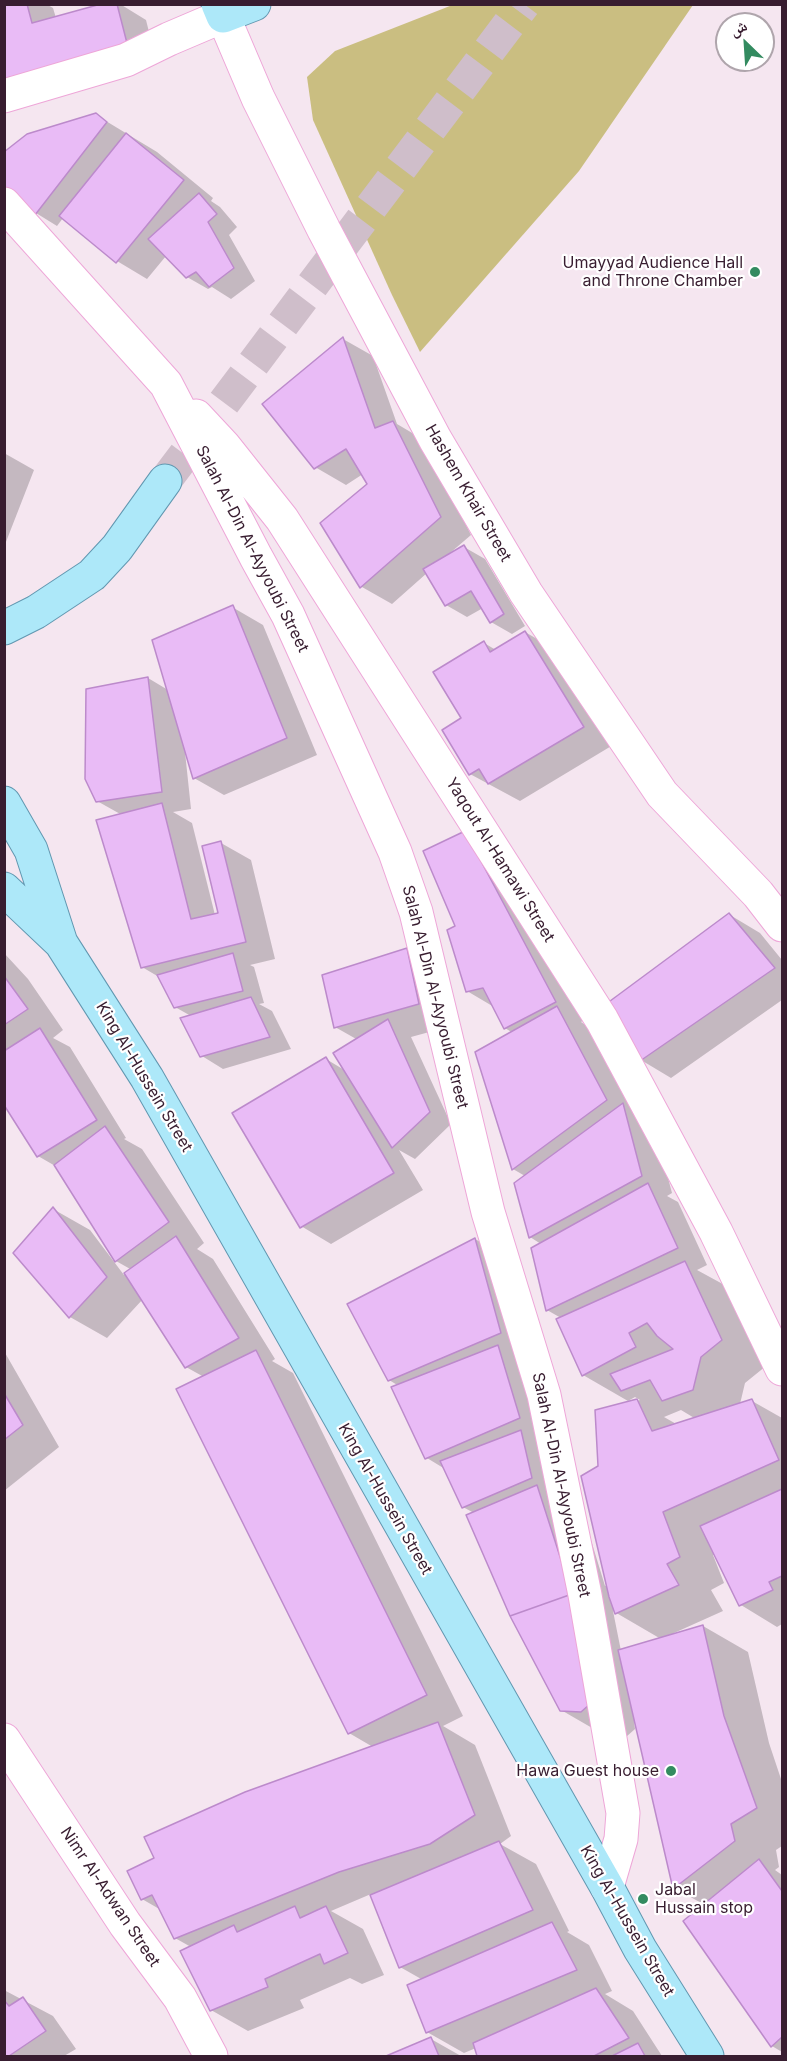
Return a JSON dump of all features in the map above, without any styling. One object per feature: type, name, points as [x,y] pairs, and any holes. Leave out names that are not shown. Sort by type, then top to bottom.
[{"type":"main road","points":[[220,10],[254,4]]},
{"type":"main road","points":[[11,625],[36,612],[92,574],[117,548],[165,481]]},
{"type":"main road","name":"King Al-Hussein Street","points":[[4,803],[31,850],[61,943]]},
{"type":"main road","name":"King Al-Hussein Street","points":[[4,889],[61,943],[147,1078],[607,1887],[640,1949],[707,2056]]},
{"type":"street","points":[[4,96],[126,60],[220,10]]},
{"type":"street","name":"Hashem Khair Street","points":[[220,10],[258,98],[324,230],[435,439],[526,593],[662,794],[758,894],[783,925]]},
{"type":"street","name":"Salah Al-Din Al-Ayyoubi Street","points":[[4,204],[166,384],[288,615],[395,852],[416,912],[488,1212],[544,1395],[585,1595],[623,1813],[621,1839],[607,1887]]},
{"type":"street","name":"Yaqout Al-Hamawi Street","points":[[166,384],[224,446],[282,519],[602,1020],[716,1232],[783,1369]]},
{"type":"street","points":[[288,615],[335,602]]},
{"type":"street","name":"Nimr Al-Adwan Street","points":[[4,1740],[125,1924],[180,1998],[211,2056]]},
{"type":"shaded area","points":[[455,4],[693,5],[579,171],[420,352],[313,120],[307,77],[335,51]]},
{"type":"building","points":[[4,4],[27,4],[32,23],[101,4],[117,4],[128,47],[4,79]]},
{"type":"building","points":[[96,113],[107,122],[35,215],[4,187],[4,152],[27,134]]},
{"type":"building","points":[[126,133],[184,180],[116,263],[59,216]]},
{"type":"building","points":[[199,193],[217,214],[208,222],[234,268],[209,287],[196,272],[186,278],[148,239]]},
{"type":"building","points":[[343,337],[375,428],[393,421],[441,517],[360,588],[320,523],[367,484],[346,449],[314,469],[262,404]]},
{"type":"building","points":[[464,545],[504,614],[490,623],[471,591],[445,606],[423,569]]},
{"type":"building","points":[[233,605],[287,738],[193,779],[152,640]]},
{"type":"building","points":[[525,631],[584,727],[488,784],[479,769],[469,775],[442,730],[461,718],[433,672],[484,641],[490,652]]},
{"type":"building","points":[[148,677],[162,792],[96,802],[85,779],[86,689]]},
{"type":"building","points":[[162,803],[191,919],[218,913],[202,846],[221,841],[246,942],[141,968],[96,820]]},
{"type":"building","points":[[465,831],[556,1002],[504,1029],[483,988],[466,992],[447,930],[455,926],[423,851]]},
{"type":"building","points":[[729,913],[775,968],[640,1061],[606,1004]]},
{"type":"building","points":[[407,948],[419,1004],[334,1028],[322,975]]},
{"type":"building","points":[[233,953],[243,991],[174,1008],[157,975]]},
{"type":"building","points":[[4,976],[28,1009],[4,1025]]},
{"type":"building","points":[[251,997],[270,1037],[200,1057],[180,1018]]},
{"type":"building","points":[[557,1006],[607,1100],[512,1170],[475,1052]]},
{"type":"building","points":[[388,1019],[430,1112],[392,1148],[333,1053]]},
{"type":"building","points":[[40,1028],[97,1120],[37,1157],[4,1105],[4,1051]]},
{"type":"building","points":[[326,1057],[394,1173],[300,1228],[232,1113]]},
{"type":"building","points":[[623,1103],[642,1176],[529,1238],[514,1183]]},
{"type":"building","points":[[105,1126],[169,1222],[115,1262],[54,1165]]},
{"type":"building","points":[[648,1183],[678,1248],[546,1311],[531,1248]]},
{"type":"building","points":[[53,1207],[107,1277],[69,1318],[13,1253]]},
{"type":"building","points":[[176,1236],[239,1338],[185,1368],[124,1273]]},
{"type":"building","points":[[475,1238],[501,1333],[388,1381],[347,1304]]},
{"type":"building","points":[[685,1261],[722,1340],[701,1357],[693,1390],[662,1401],[650,1380],[621,1391],[610,1374],[673,1349],[657,1336],[647,1323],[629,1333],[636,1347],[582,1376],[556,1319]]},
{"type":"building","points":[[498,1345],[520,1418],[425,1459],[391,1387]]},
{"type":"building","points":[[256,1350],[427,1695],[348,1734],[176,1389]]},
{"type":"building","points":[[4,1393],[23,1425],[4,1440]]},
{"type":"building","points":[[637,1399],[652,1431],[752,1399],[779,1460],[663,1512],[680,1557],[667,1564],[679,1585],[615,1614],[581,1476],[598,1466],[595,1410]]},
{"type":"building","points":[[521,1430],[532,1478],[462,1508],[440,1461]]},
{"type":"building","points":[[537,1485],[572,1594],[510,1616],[466,1515]]},
{"type":"building","points":[[782,1489],[782,1576],[769,1582],[773,1590],[739,1606],[700,1526]]},
{"type":"building","points":[[572,1594],[591,1703],[581,1712],[560,1711],[510,1616]]},
{"type":"building","points":[[703,1625],[724,1716],[757,1808],[731,1824],[735,1841],[673,1889],[618,1650]]},
{"type":"building","points":[[438,1722],[475,1815],[430,1844],[339,1872],[174,1939],[152,1895],[141,1900],[127,1871],[154,1858],[144,1837],[245,1792]]},
{"type":"building","points":[[499,1841],[533,1910],[399,1968],[370,1895]]},
{"type":"building","points":[[759,1859],[782,1891],[782,2037],[771,2047],[683,1921]]},
{"type":"building","points":[[295,1906],[300,1918],[326,1906],[348,1953],[324,1964],[320,1954],[265,1979],[268,1987],[210,2011],[180,1951],[234,1925],[237,1932]]},
{"type":"building","points":[[552,1922],[577,1970],[426,2033],[407,1985]]},
{"type":"building","points":[[596,1988],[629,2038],[594,2056],[477,2056],[473,2043]]},
{"type":"building","points":[[23,1997],[46,2031],[9,2056],[4,2056],[4,2000],[9,2006]]},
{"type":"building","points":[[431,2037],[439,2056],[386,2056]]},
{"type":"building","points":[[638,2043],[645,2056],[612,2056]]},
{"type":"tunnel","points":[[165,481],[524,4]]},
{"type":"place","name":"Umayyad Audience Hall and Throne Chamber","points":[[755,272]]},
{"type":"place","name":"Hawa Guest house","points":[[671,1771]]},
{"type":"place","name":"Jabal Hussain stop","points":[[643,1899]]}]
